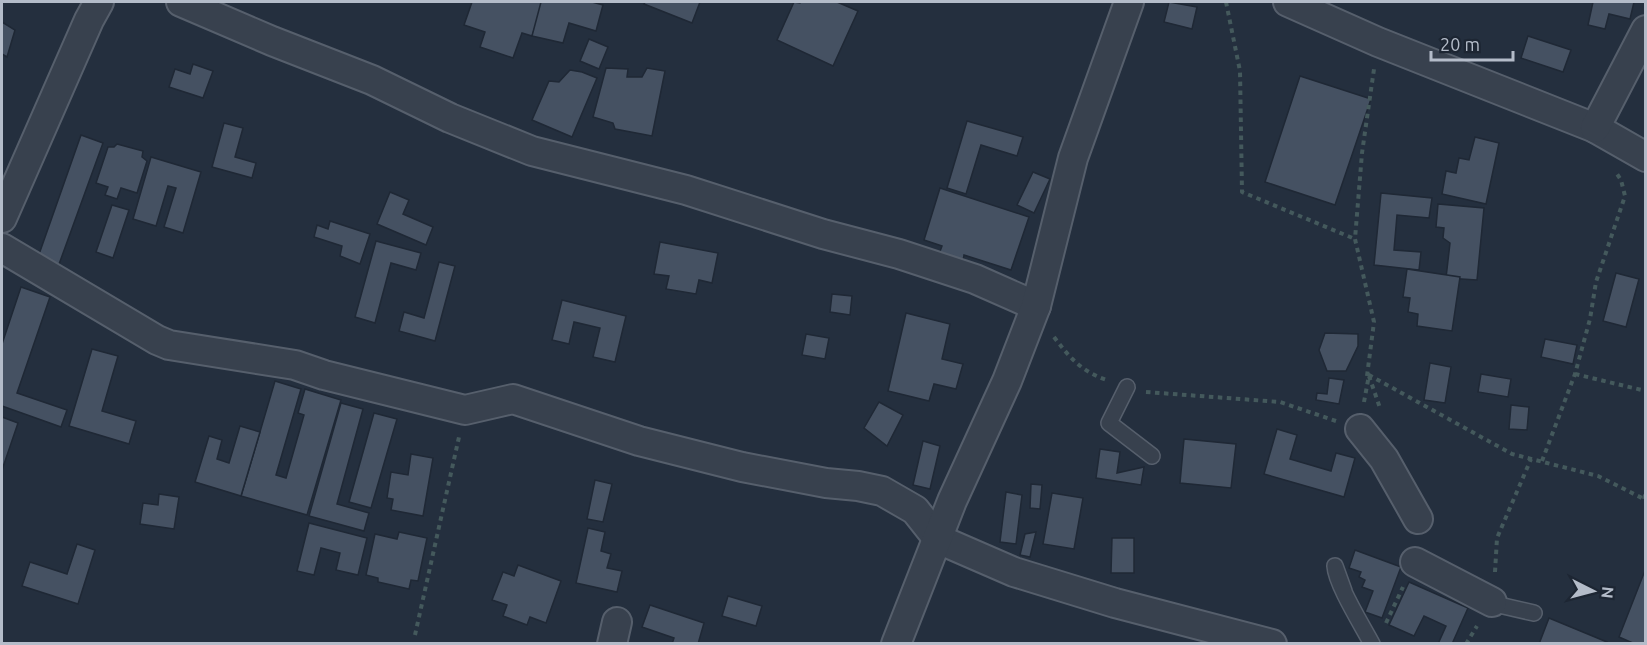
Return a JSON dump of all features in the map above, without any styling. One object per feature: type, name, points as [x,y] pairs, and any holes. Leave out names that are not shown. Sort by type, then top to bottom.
[{"type":"street","points":[[2,218],[99,2]]},
{"type":"street","points":[[181,2],[372,80],[450,118],[532,151],[686,190],[823,234],[899,254],[975,279],[1036,306]]},
{"type":"street","points":[[896,644],[952,501],[1007,381],[1036,306],[1072,158],[1130,2]]},
{"type":"street","points":[[1287,2],[1378,42],[1595,128],[1646,157]]},
{"type":"street","points":[[1595,128],[1646,30]]},
{"type":"street","points":[[2,248],[169,345],[295,365],[324,375],[465,410],[513,399],[639,441],[742,467],[882,491],[915,510],[938,539],[1014,572],[1114,603],[1272,644]]},
{"type":"street","points":[[1360,429],[1384,459],[1418,519]]},
{"type":"street","points":[[1415,562],[1492,602]]},
{"type":"lane","points":[[1127,387],[1109,423],[1152,456]]},
{"type":"lane","points":[[1344,591],[1372,644]]},
{"type":"lane","points":[[1492,602],[1534,613]]},
{"type":"path","points":[[1226,2],[1240,71],[1242,192],[1354,239]]},
{"type":"path","points":[[1360,429],[1374,322],[1354,239],[1362,153],[1378,42]]},
{"type":"path","points":[[1542,461],[1575,374],[1590,318],[1596,282],[1625,196],[1621,180],[1616,173]]},
{"type":"path","points":[[1036,306],[1055,338],[1075,363],[1101,378],[1144,392],[1280,402],[1360,429]]},
{"type":"path","points":[[1575,374],[1646,391]]},
{"type":"path","points":[[1360,429],[1369,375],[1512,454],[1598,476],[1645,500],[1646,491]]},
{"type":"path","points":[[415,635],[465,410]]},
{"type":"path","points":[[1466,644],[1492,602],[1497,538],[1531,459]]},
{"type":"building","points":[[472,2],[544,2],[532,36],[522,33],[513,58],[480,47],[485,32],[464,25]]},
{"type":"building","points":[[541,2],[592,2],[603,5],[596,31],[569,23],[563,43],[532,36]]},
{"type":"building","points":[[645,2],[700,2],[692,23],[644,4]]},
{"type":"building","points":[[794,2],[837,2],[858,11],[833,66],[777,40]]},
{"type":"building","points":[[1169,2],[1197,7],[1192,29],[1164,22]]},
{"type":"building","points":[[1593,2],[1634,2],[1630,19],[1609,14],[1605,29],[1588,25]]},
{"type":"building","points":[[2,22],[15,30],[7,57],[2,54]]},
{"type":"building","points":[[1528,36],[1571,50],[1563,72],[1521,58]]},
{"type":"building","points":[[589,39],[608,47],[599,69],[580,61]]},
{"type":"building","points":[[193,64],[213,71],[203,98],[169,87],[175,69],[190,74]]},
{"type":"building","points":[[606,68],[628,69],[627,77],[642,77],[647,68],[665,71],[652,136],[615,129],[613,123],[593,117]]},
{"type":"building","points":[[570,70],[597,78],[572,137],[532,120],[549,81],[559,82]]},
{"type":"building","points":[[1300,76],[1371,99],[1335,205],[1265,182]]},
{"type":"building","points":[[967,121],[1023,137],[1017,156],[981,145],[966,194],[947,188]]},
{"type":"building","points":[[224,123],[243,128],[235,157],[256,163],[252,178],[212,167]]},
{"type":"building","points":[[81,135],[103,143],[58,267],[37,260]]},
{"type":"building","points":[[1475,137],[1499,143],[1486,204],[1442,194],[1446,171],[1456,173],[1459,158],[1469,160]]},
{"type":"building","points":[[117,144],[143,151],[142,157],[147,161],[137,193],[121,188],[117,199],[105,195],[108,187],[96,183],[108,147],[114,147]]},
{"type":"building","points":[[151,157],[201,172],[183,233],[164,227],[176,188],[168,186],[156,226],[133,219]]},
{"type":"building","points":[[1033,172],[1050,179],[1034,213],[1017,205]]},
{"type":"building","points":[[940,188],[1029,217],[1011,270],[964,255],[963,261],[939,254],[942,246],[924,240]]},
{"type":"building","points":[[390,192],[409,200],[403,214],[433,227],[426,245],[377,224]]},
{"type":"building","points":[[1381,193],[1432,198],[1429,218],[1397,215],[1394,250],[1421,252],[1419,270],[1374,265]]},
{"type":"building","points":[[1438,204],[1484,208],[1477,280],[1446,278],[1450,243],[1443,238],[1444,228],[1436,227]]},
{"type":"building","points":[[112,205],[129,210],[113,258],[96,252]]},
{"type":"building","points":[[330,221],[370,234],[360,264],[340,256],[342,246],[314,237],[317,225],[328,229]]},
{"type":"building","points":[[376,241],[421,253],[416,270],[391,263],[375,323],[355,317]]},
{"type":"building","points":[[660,242],[718,253],[712,283],[699,280],[696,294],[666,289],[669,276],[654,274]]},
{"type":"building","points":[[439,262],[455,266],[435,341],[399,331],[404,312],[424,318]]},
{"type":"building","points":[[1407,269],[1460,277],[1452,331],[1417,326],[1418,314],[1408,312],[1410,298],[1403,297]]},
{"type":"building","points":[[1616,273],[1639,279],[1626,327],[1603,321]]},
{"type":"building","points":[[21,287],[50,297],[17,393],[67,410],[61,427],[2,406],[2,344]]},
{"type":"building","points":[[832,294],[852,296],[850,315],[830,312]]},
{"type":"building","points":[[562,300],[626,316],[615,362],[593,357],[600,328],[574,322],[569,344],[552,340]]},
{"type":"building","points":[[906,313],[950,324],[942,359],[963,364],[956,389],[934,384],[929,401],[888,391]]},
{"type":"building","points":[[1325,333],[1358,334],[1358,346],[1346,371],[1327,371],[1319,350]]},
{"type":"building","points":[[806,334],[829,338],[825,359],[802,355]]},
{"type":"building","points":[[1545,339],[1577,345],[1573,364],[1541,357]]},
{"type":"building","points":[[92,349],[118,356],[102,411],[136,421],[129,444],[69,426]]},
{"type":"building","points":[[1430,363],[1451,367],[1445,403],[1424,400]]},
{"type":"building","points":[[1481,374],[1511,379],[1508,397],[1478,392]]},
{"type":"building","points":[[1329,378],[1344,380],[1339,404],[1316,400],[1317,393],[1327,394]]},
{"type":"building","points":[[275,381],[301,389],[276,475],[286,478],[304,415],[298,413],[305,389],[341,400],[307,515],[241,496]]},
{"type":"building","points":[[879,402],[903,415],[887,446],[864,428]]},
{"type":"building","points":[[341,403],[363,409],[337,504],[369,513],[364,531],[309,516]]},
{"type":"building","points":[[1511,405],[1529,407],[1527,430],[1509,429]]},
{"type":"building","points":[[374,413],[397,419],[371,508],[349,502]]},
{"type":"building","points":[[2,417],[18,423],[2,470]]},
{"type":"building","points":[[240,426],[260,432],[241,496],[195,482],[209,436],[222,440],[217,459],[229,463]]},
{"type":"building","points":[[1277,429],[1297,435],[1290,459],[1331,471],[1336,453],[1355,458],[1344,497],[1264,474]]},
{"type":"building","points":[[1184,439],[1236,444],[1231,488],[1180,483]]},
{"type":"building","points":[[923,441],[940,446],[930,489],[913,485]]},
{"type":"building","points":[[1100,449],[1120,452],[1117,473],[1144,467],[1141,485],[1096,478]]},
{"type":"building","points":[[411,454],[433,458],[423,516],[391,510],[393,499],[387,498],[391,472],[408,475]]},
{"type":"building","points":[[595,480],[612,484],[603,522],[587,519]]},
{"type":"building","points":[[1031,484],[1042,485],[1040,509],[1030,508]]},
{"type":"building","points":[[1006,492],[1022,495],[1016,544],[1000,542]]},
{"type":"building","points":[[1052,493],[1083,498],[1074,549],[1043,544]]},
{"type":"building","points":[[159,494],[179,497],[174,529],[140,524],[143,503],[158,505]]},
{"type":"building","points":[[309,523],[367,538],[358,575],[336,570],[340,553],[321,548],[314,575],[297,571]]},
{"type":"building","points":[[588,528],[605,532],[601,551],[611,554],[607,568],[622,571],[617,592],[576,583]]},
{"type":"building","points":[[399,532],[427,538],[418,581],[411,580],[409,589],[378,582],[378,578],[366,575],[375,534],[397,539]]},
{"type":"building","points":[[1036,532],[1030,557],[1020,555],[1025,534]]},
{"type":"building","points":[[1112,538],[1134,538],[1134,573],[1111,573]]},
{"type":"building","points":[[77,544],[95,550],[78,604],[22,586],[30,562],[67,574]]},
{"type":"building","points":[[1355,550],[1401,567],[1382,618],[1365,612],[1373,591],[1362,587],[1365,580],[1359,577],[1361,572],[1349,568]]},
{"type":"building","points":[[518,565],[561,581],[546,623],[530,617],[527,625],[503,616],[507,605],[492,600],[503,572],[514,576]]},
{"type":"building","points":[[1644,573],[1646,575],[1646,644],[1635,644],[1619,637]]},
{"type":"building","points":[[1409,582],[1468,608],[1452,644],[1438,644],[1446,626],[1424,616],[1414,636],[1389,625]]},
{"type":"building","points":[[728,596],[762,606],[756,626],[722,616]]},
{"type":"building","points":[[650,605],[704,623],[698,644],[672,644],[674,638],[642,627]]},
{"type":"building","points":[[1549,618],[1607,642],[1606,644],[1539,644]]}]
